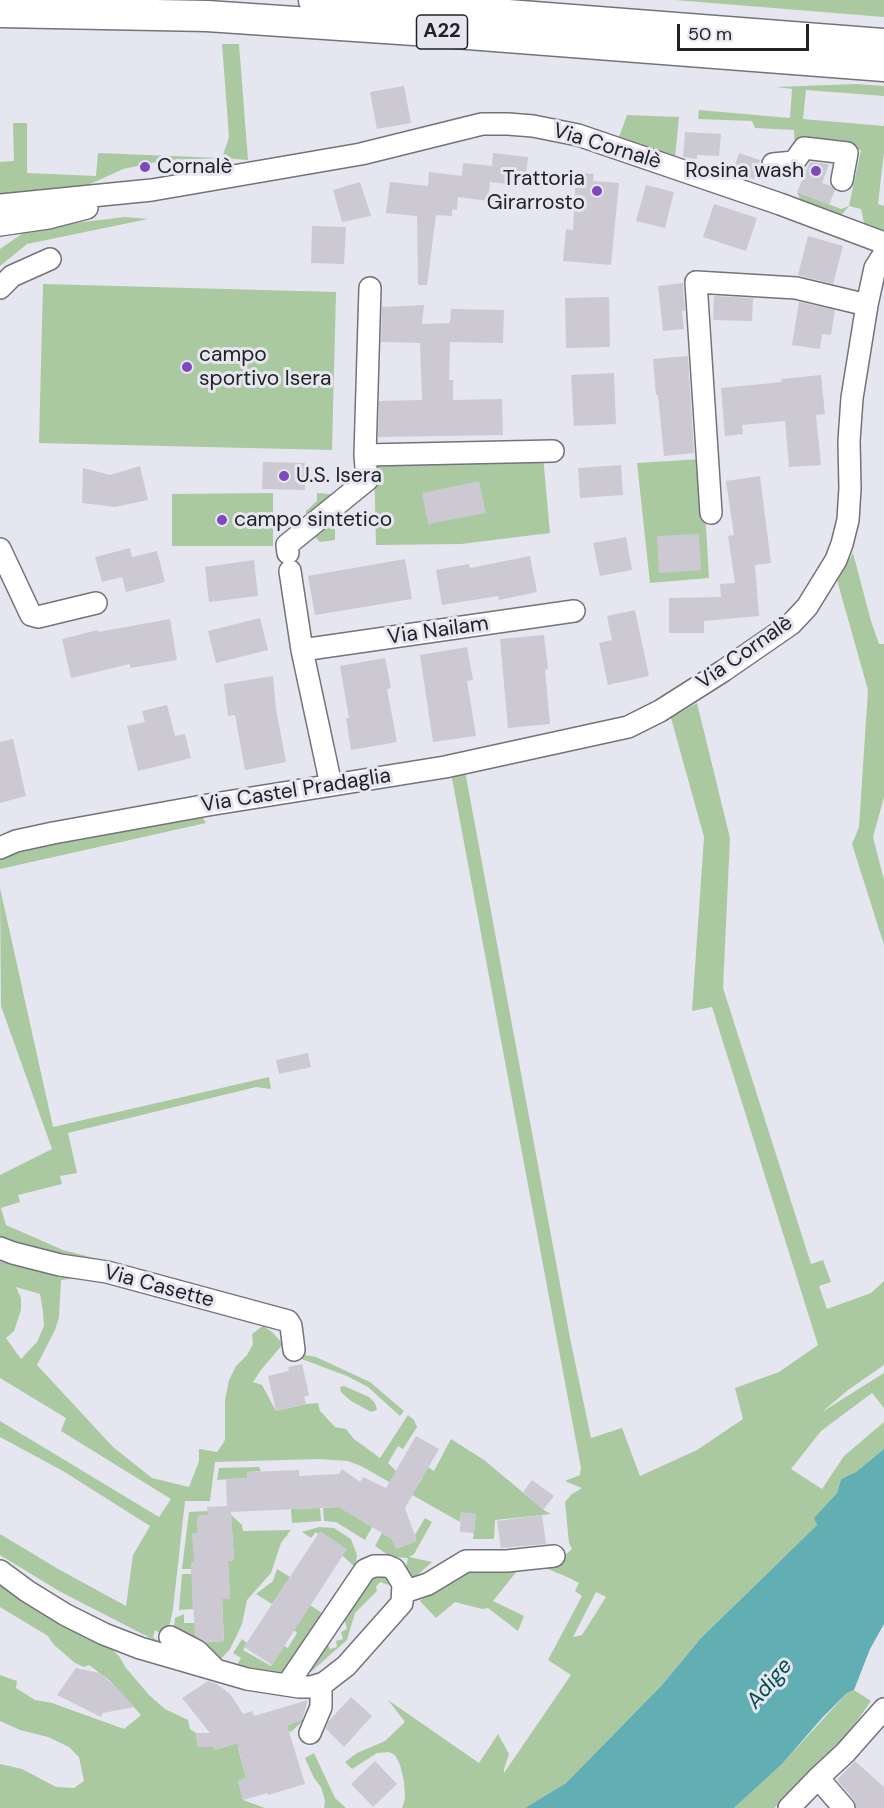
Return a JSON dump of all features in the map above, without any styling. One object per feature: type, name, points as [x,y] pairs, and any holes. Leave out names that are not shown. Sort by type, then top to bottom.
[{"type":"highway","name":"A22","points":[[314,0],[884,44]]},
{"type":"highway","name":"A22","points":[[0,12],[207,16],[884,66]]},
{"type":"street","name":"Via Cornalè","points":[[152,190],[361,154],[482,124],[533,126],[578,135],[780,204],[884,243]]},
{"type":"street","points":[[773,165],[794,162],[804,148],[847,153],[842,180]]},
{"type":"street","points":[[0,205],[152,190]]},
{"type":"street","points":[[0,225],[28,222],[152,190]]},
{"type":"street","points":[[0,237],[28,222]]},
{"type":"street","name":"Via Cornalè","points":[[593,735],[628,727],[660,711],[791,624],[807,607],[836,560],[848,520],[852,398],[875,268],[884,254]]},
{"type":"street","points":[[0,288],[12,276],[50,259]]},
{"type":"street","points":[[711,513],[696,282],[796,288],[867,305]]},
{"type":"street","points":[[331,785],[302,650],[287,545],[367,480],[365,455],[369,288]]},
{"type":"street","points":[[365,455],[553,451]]},
{"type":"street","points":[[0,549],[31,615],[38,617],[96,603]]},
{"type":"street","name":"Via Nailam","points":[[302,650],[574,611]]},
{"type":"street","name":"Via Castel Pradaglia","points":[[0,848],[16,841],[53,833],[445,767],[593,735]]},
{"type":"street","name":"Via Casette","points":[[0,1248],[60,1265],[107,1272],[288,1321],[291,1326],[294,1350]]},
{"type":"street","points":[[404,1593],[428,1584],[466,1561],[507,1561],[554,1556]]},
{"type":"street","points":[[0,1571],[27,1592],[58,1611],[104,1634],[140,1648],[247,1679],[287,1685],[311,1687],[319,1685],[346,1666],[402,1603],[403,1584],[394,1569],[387,1566],[374,1566],[365,1570],[287,1685]]},
{"type":"street","points":[[170,1637],[197,1651],[215,1670]]},
{"type":"street","points":[[310,1733],[321,1707],[319,1685]]},
{"type":"street","points":[[789,1808],[845,1753],[884,1709]]},
{"type":"street","points":[[818,1778],[844,1808]]},
{"type":"green space","points":[[675,0],[884,0],[884,17]]},
{"type":"green space","points":[[222,44],[239,44],[248,160],[222,158],[229,137]]},
{"type":"green space","points":[[856,84],[884,86],[884,96],[806,90],[803,119],[884,126],[884,152],[878,204],[884,206],[884,231],[864,223],[861,209],[849,206],[861,150],[795,144],[794,130],[755,128],[752,121],[698,119],[699,110],[790,118],[792,89],[776,87]]},
{"type":"green space","points":[[627,115],[679,117],[675,157],[619,137]]},
{"type":"green space","points":[[13,123],[27,123],[27,173],[96,176],[98,153],[222,158],[166,160],[123,169],[86,186],[0,195],[0,162],[14,161]]},
{"type":"green space","points":[[797,192],[841,209],[849,206],[840,217],[802,204]]},
{"type":"green space","points":[[125,217],[148,219],[27,244],[0,266],[0,249],[26,231],[41,227]]},
{"type":"green space","name":"campo sportivo Isera","points":[[43,284],[336,292],[332,450],[39,443]]},
{"type":"green space","points":[[543,456],[550,533],[461,544],[376,545],[374,460]]},
{"type":"green space","points":[[702,459],[709,578],[650,583],[637,463]]},
{"type":"green space","name":"campo sintetico","points":[[273,493],[273,546],[172,546],[172,494]]},
{"type":"green space","points":[[317,493],[350,496],[335,511],[335,540],[320,542],[307,529],[306,511],[317,501]]},
{"type":"green space","points":[[853,553],[871,621],[879,644],[884,644],[884,797],[873,837],[884,880],[884,945],[852,844],[859,827],[868,690],[837,580]]},
{"type":"green space","points":[[697,703],[730,838],[723,988],[811,1264],[823,1260],[831,1282],[819,1286],[827,1309],[871,1293],[884,1281],[884,1365],[848,1390],[822,1412],[884,1373],[884,1408],[872,1393],[821,1431],[791,1469],[822,1489],[844,1456],[884,1422],[884,1449],[856,1472],[841,1479],[837,1493],[815,1517],[817,1525],[701,1638],[662,1685],[566,1783],[525,1808],[402,1808],[405,1799],[404,1781],[395,1755],[389,1752],[377,1753],[352,1769],[345,1762],[357,1753],[385,1741],[405,1722],[388,1700],[479,1763],[498,1734],[509,1754],[504,1773],[571,1675],[548,1660],[582,1596],[575,1591],[579,1583],[533,1563],[563,1557],[572,1549],[569,1543],[565,1502],[582,1488],[565,1481],[580,1475],[581,1468],[451,773],[465,771],[570,1338],[591,1438],[622,1428],[640,1476],[697,1450],[743,1419],[735,1388],[779,1372],[818,1345],[712,1007],[692,1011],[704,837],[671,718]],"holes":[[[596,1592],[606,1597],[582,1635],[573,1637]]]},
{"type":"green space","points":[[200,814],[206,823],[0,869],[0,855],[20,848]]},
{"type":"green space","points":[[0,888],[53,1127],[269,1077],[271,1089],[256,1087],[68,1133],[77,1173],[60,1176],[62,1184],[18,1195],[20,1202],[1,1208],[6,1225],[63,1250],[113,1263],[60,1257],[0,1238],[0,1175],[52,1149],[1,1006]]},
{"type":"green space","points":[[0,1253],[85,1277],[61,1280],[59,1317],[37,1365],[113,1447],[152,1478],[189,1487],[199,1461],[199,1449],[217,1452],[225,1440],[225,1400],[229,1380],[236,1366],[247,1355],[253,1344],[252,1334],[263,1326],[283,1344],[253,1382],[262,1385],[276,1411],[318,1403],[320,1411],[335,1427],[346,1429],[354,1439],[380,1458],[408,1415],[417,1427],[403,1449],[398,1446],[388,1463],[396,1471],[419,1484],[428,1467],[434,1471],[451,1439],[484,1460],[551,1514],[495,1520],[494,1539],[473,1539],[476,1514],[461,1513],[460,1522],[361,1466],[348,1461],[319,1459],[215,1462],[210,1501],[185,1501],[173,1609],[167,1637],[155,1630],[153,1637],[160,1643],[59,1591],[0,1555],[0,1534],[126,1606],[133,1555],[150,1526],[63,1471],[0,1437],[0,1421],[159,1517],[171,1499],[61,1431],[66,1418],[0,1378]],"holes":[[[16,1287],[40,1294],[44,1326],[37,1342],[21,1359],[6,1338],[14,1331],[21,1310],[21,1298]]]},
{"type":"green space","points":[[299,1354],[316,1357],[370,1382],[404,1411],[400,1416],[368,1387],[347,1376],[299,1358]]},
{"type":"green space","points":[[344,1386],[369,1397],[375,1403],[377,1410],[371,1412],[351,1401],[341,1392],[340,1387]]},
{"type":"green space","points":[[259,1467],[261,1471],[248,1472],[247,1478],[217,1480],[219,1468]]},
{"type":"green space","points":[[339,1507],[372,1527],[365,1540],[336,1522],[324,1521],[323,1508]]},
{"type":"green space","points":[[320,1508],[321,1521],[292,1523],[291,1509]]},
{"type":"green space","points":[[208,1511],[208,1515],[197,1516],[198,1533],[192,1534],[198,1562],[191,1569],[182,1569],[189,1512]]},
{"type":"green space","points":[[231,1515],[242,1525],[243,1531],[291,1530],[281,1543],[271,1573],[247,1600],[242,1624],[230,1649],[220,1660],[173,1634],[175,1618],[184,1614],[184,1623],[195,1623],[196,1643],[224,1641],[222,1599],[230,1599],[228,1561],[234,1560]]},
{"type":"green space","points":[[425,1518],[432,1522],[414,1554],[409,1557],[432,1562],[410,1580],[405,1571],[408,1558],[391,1557],[375,1546],[382,1533],[392,1539],[396,1549],[416,1541],[415,1535]]},
{"type":"green space","points":[[319,1527],[334,1528],[351,1539],[357,1555],[355,1567],[316,1532],[311,1538],[302,1532]]},
{"type":"green space","points":[[468,1566],[506,1567],[517,1571],[493,1601],[524,1616],[518,1631],[488,1608],[482,1609],[455,1602],[436,1618],[420,1601],[429,1592]]},
{"type":"green space","points":[[277,1569],[290,1577],[272,1604],[256,1594],[273,1581]]},
{"type":"green space","points":[[182,1574],[192,1574],[193,1609],[179,1610]]},
{"type":"green space","points":[[385,1575],[392,1582],[389,1585],[380,1582],[376,1587],[377,1591],[355,1613],[347,1640],[304,1678],[326,1642],[330,1649],[337,1647],[336,1641],[343,1639],[341,1632],[347,1629],[343,1615],[367,1578]]},
{"type":"green space","points":[[0,1582],[39,1612],[110,1648],[119,1656],[149,1695],[165,1709],[188,1720],[190,1729],[196,1733],[198,1747],[214,1747],[215,1750],[306,1718],[292,1731],[238,1748],[246,1778],[238,1781],[243,1800],[265,1808],[0,1808],[0,1764],[22,1769],[56,1787],[74,1788],[84,1781],[79,1757],[69,1747],[48,1737],[20,1730],[0,1721],[0,1675],[17,1681],[16,1688],[35,1700],[52,1703],[124,1729],[141,1715],[109,1680],[89,1665],[84,1667],[75,1663],[54,1645],[48,1636],[0,1607]]},
{"type":"green space","points":[[310,1605],[325,1615],[281,1675],[239,1668],[237,1665],[241,1658],[233,1653],[242,1639],[247,1643],[243,1650],[271,1666],[284,1646],[288,1648],[297,1633],[294,1630]]},
{"type":"green space","points":[[854,1690],[871,1701],[842,1742],[813,1773],[774,1808],[734,1808],[782,1764],[847,1693]]},
{"type":"green space","points":[[314,1753],[335,1798],[346,1808],[324,1808],[325,1800],[321,1787],[305,1758]]},
{"type":"water","name":"Adige","points":[[884,1449],[884,1624],[870,1649],[854,1690],[847,1693],[822,1718],[782,1764],[734,1808],[525,1808],[566,1783],[662,1685],[701,1638],[817,1525],[814,1518],[837,1493],[841,1479],[856,1472]]},
{"type":"building","points":[[404,86],[411,123],[377,129],[370,92]]},
{"type":"building","points":[[685,132],[721,134],[719,156],[697,155],[697,159],[683,157]]},
{"type":"building","points":[[493,153],[528,157],[525,186],[490,182],[488,201],[458,197],[457,210],[452,209],[452,216],[436,215],[427,285],[418,285],[417,216],[386,213],[390,182],[428,186],[429,172],[462,176],[463,163],[492,166]]},
{"type":"building","points":[[739,153],[760,160],[754,179],[733,172]]},
{"type":"building","name":"Rosina wash","points":[[810,162],[829,164],[822,183],[835,190],[829,205],[797,192]]},
{"type":"building","points":[[576,173],[594,174],[593,181],[619,183],[611,265],[563,261],[566,229],[573,230]]},
{"type":"building","points":[[360,182],[371,216],[342,222],[333,190]]},
{"type":"building","points":[[646,185],[674,192],[665,228],[636,221]]},
{"type":"building","points":[[714,204],[757,218],[746,251],[703,237]]},
{"type":"building","points":[[312,226],[346,227],[344,264],[311,263]]},
{"type":"building","points":[[808,236],[843,246],[833,284],[798,275]]},
{"type":"building","points":[[683,283],[684,329],[663,331],[658,286]]},
{"type":"building","points":[[714,296],[753,298],[752,321],[713,320]]},
{"type":"building","points":[[609,297],[610,347],[566,348],[565,298]]},
{"type":"building","points":[[799,302],[835,310],[831,335],[822,334],[820,349],[792,345]]},
{"type":"building","points":[[424,305],[422,324],[450,323],[451,309],[504,310],[503,343],[450,342],[449,380],[453,380],[453,400],[502,399],[503,435],[378,437],[379,401],[422,400],[420,343],[381,342],[382,307]]},
{"type":"building","points":[[688,356],[694,453],[664,456],[653,359]]},
{"type":"building","points":[[614,373],[616,424],[574,426],[571,375]]},
{"type":"building","points":[[821,375],[825,414],[816,415],[821,465],[789,467],[785,421],[742,425],[743,434],[725,436],[721,388],[782,382],[781,379]]},
{"type":"building","name":"U.S. Isera","points":[[263,462],[305,463],[305,490],[262,489]]},
{"type":"building","points":[[621,465],[623,495],[580,498],[578,468]]},
{"type":"building","points":[[140,466],[148,500],[115,507],[82,503],[83,468],[110,475]]},
{"type":"building","points":[[760,476],[771,563],[755,565],[759,616],[704,621],[704,633],[669,633],[669,598],[721,597],[720,584],[735,583],[728,536],[734,535],[726,481]]},
{"type":"building","points":[[479,481],[486,513],[428,524],[422,493]]},
{"type":"building","points":[[699,534],[701,570],[659,573],[657,536]]},
{"type":"building","points":[[626,537],[632,570],[600,576],[593,543]]},
{"type":"building","points":[[130,548],[132,557],[157,551],[165,582],[126,592],[122,577],[102,582],[95,557]]},
{"type":"building","points":[[530,556],[537,592],[499,600],[498,596],[442,605],[436,570],[469,564],[470,568]]},
{"type":"building","points":[[405,559],[412,599],[315,615],[308,576]]},
{"type":"building","points":[[254,560],[258,596],[209,602],[205,567]]},
{"type":"building","points":[[635,610],[649,676],[608,685],[599,643],[612,640],[607,616]]},
{"type":"building","points":[[260,618],[268,650],[216,663],[208,631]]},
{"type":"building","points":[[170,619],[177,660],[130,668],[130,664],[71,678],[62,639],[98,630],[98,632]]},
{"type":"building","points":[[544,635],[550,724],[508,728],[500,639]]},
{"type":"building","points":[[467,647],[473,680],[467,681],[476,736],[433,742],[420,655]]},
{"type":"building","points":[[385,658],[391,688],[387,689],[397,742],[351,750],[346,718],[349,718],[340,666]]},
{"type":"building","points":[[273,676],[276,709],[286,762],[245,770],[235,715],[228,716],[224,684]]},
{"type":"building","points":[[167,705],[175,736],[185,734],[191,758],[138,771],[127,726],[145,722],[142,711]]},
{"type":"building","points":[[13,739],[26,796],[0,803],[0,742]]},
{"type":"building","points":[[308,1053],[311,1067],[279,1074],[276,1060]]},
{"type":"building","points":[[302,1364],[309,1395],[304,1397],[306,1404],[276,1411],[268,1376],[289,1371],[288,1367]]},
{"type":"building","points":[[416,1436],[439,1449],[405,1508],[417,1541],[396,1549],[392,1539],[339,1507],[231,1512],[234,1560],[228,1561],[230,1599],[222,1599],[224,1641],[206,1642],[195,1636],[191,1569],[191,1562],[194,1562],[192,1534],[198,1533],[197,1516],[208,1515],[207,1507],[227,1506],[226,1479],[247,1478],[247,1472],[299,1470],[299,1476],[339,1474],[342,1469],[360,1482],[363,1477],[386,1488]]},
{"type":"building","points":[[532,1480],[554,1496],[543,1510],[523,1492]]},
{"type":"building","points":[[461,1512],[476,1514],[474,1533],[460,1532]]},
{"type":"building","points":[[542,1515],[546,1544],[501,1548],[497,1521]]},
{"type":"building","points":[[320,1531],[347,1549],[272,1665],[244,1647]]},
{"type":"building","points":[[76,1668],[100,1673],[134,1707],[103,1713],[101,1717],[57,1695]]},
{"type":"building","points":[[208,1681],[217,1684],[231,1695],[243,1714],[252,1711],[254,1716],[308,1700],[302,1720],[287,1725],[305,1784],[243,1800],[238,1781],[246,1778],[237,1743],[215,1750],[214,1747],[198,1747],[196,1733],[210,1733],[182,1698]]},
{"type":"building","points":[[351,1697],[372,1716],[344,1747],[326,1729],[328,1722]]},
{"type":"building","points":[[375,1761],[397,1784],[373,1807],[351,1784]]},
{"type":"building","points":[[855,1761],[884,1787],[884,1808],[856,1808],[854,1800],[837,1780]]},
{"type":"place","name":"Cornalè","points":[[145,167]]},
{"type":"place","name":"Rosina wash","points":[[816,171]]},
{"type":"place","name":"Trattoria Girarrosto","points":[[597,191]]},
{"type":"place","name":"campo sportivo Isera","points":[[187,367]]},
{"type":"place","name":"U.S. Isera","points":[[284,476]]},
{"type":"place","name":"campo sintetico","points":[[222,520]]}]
